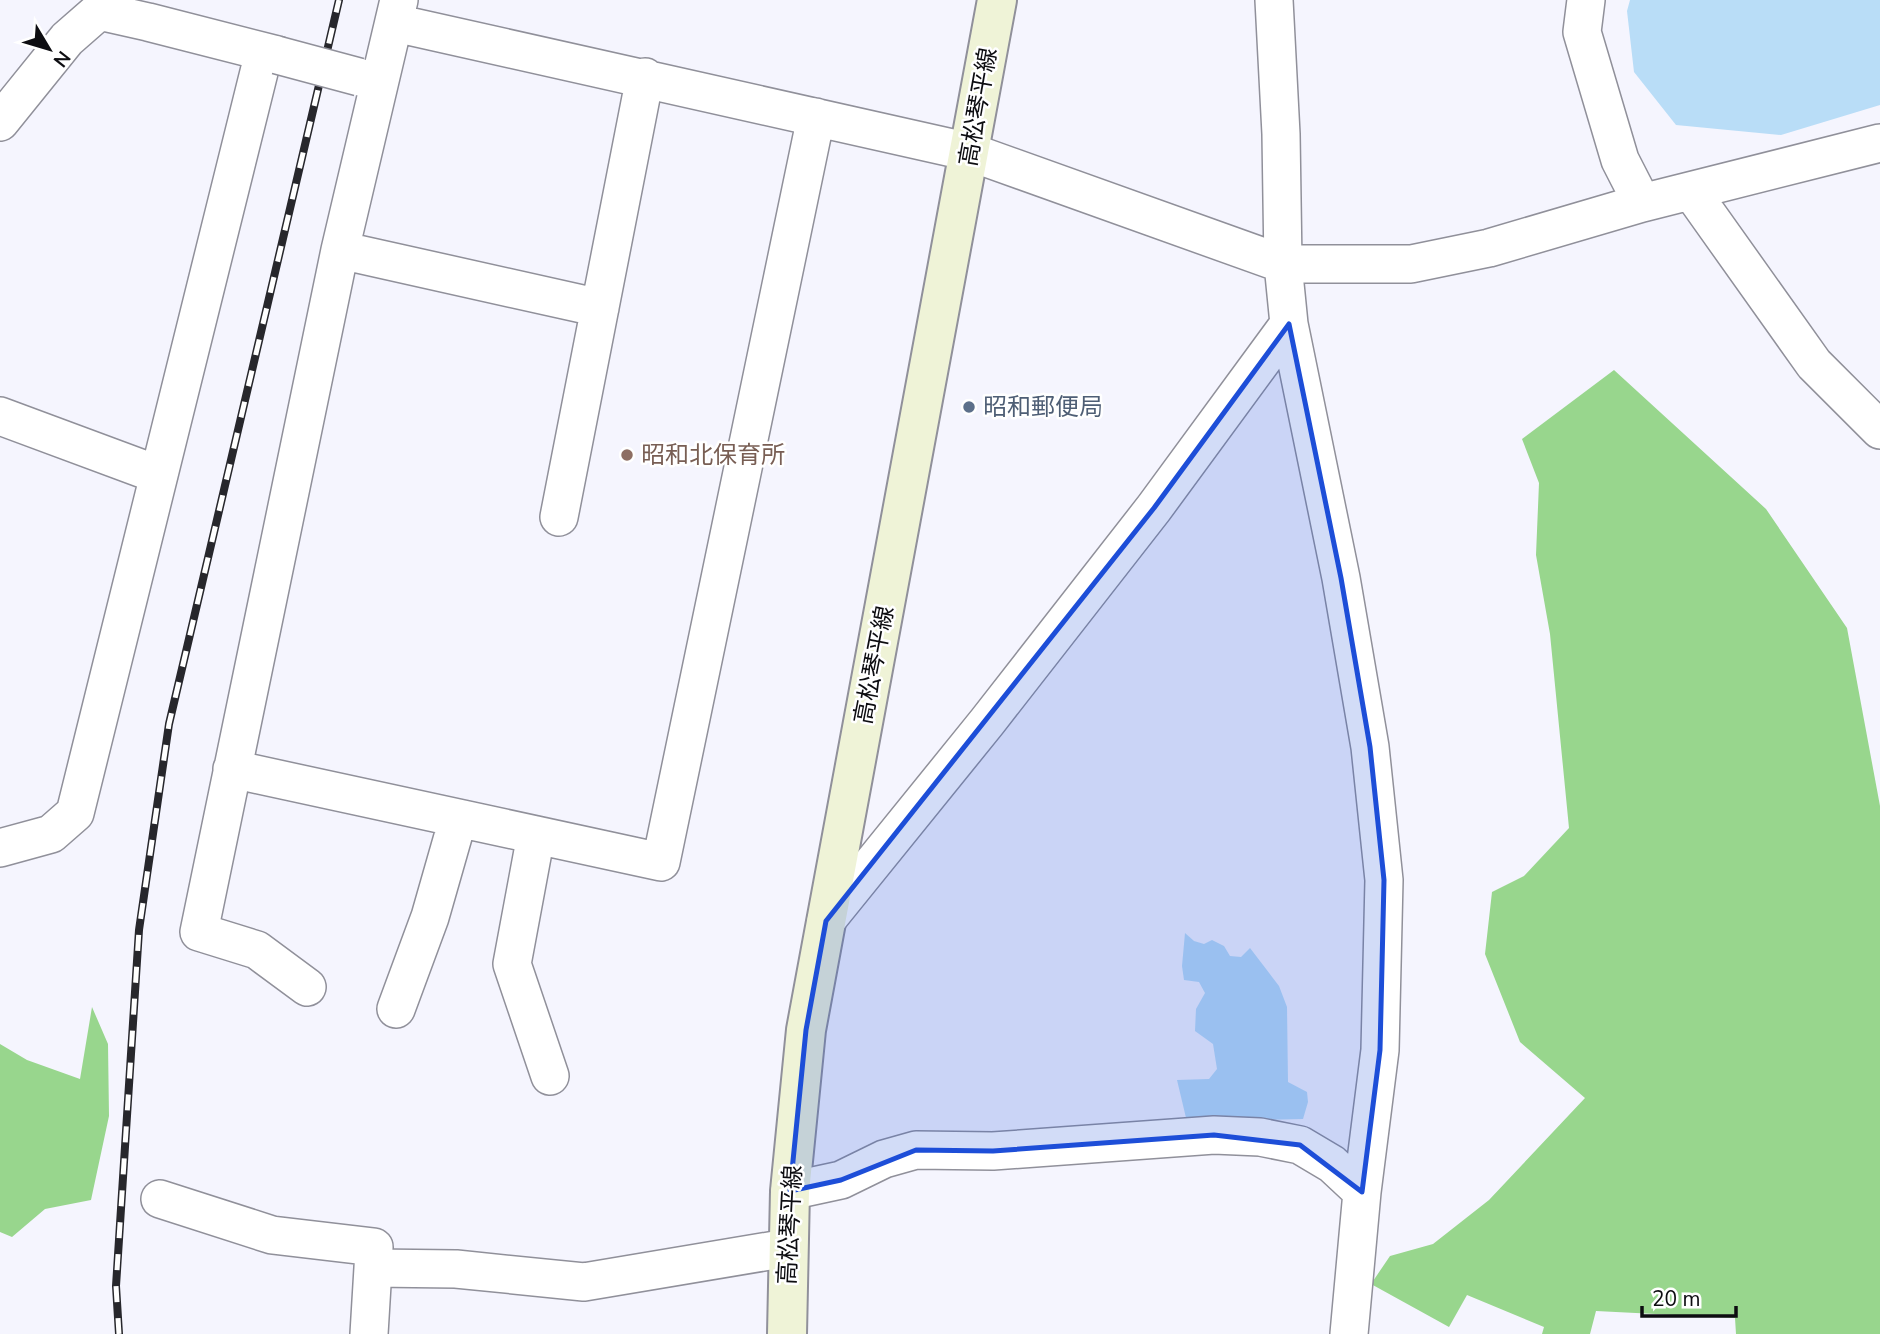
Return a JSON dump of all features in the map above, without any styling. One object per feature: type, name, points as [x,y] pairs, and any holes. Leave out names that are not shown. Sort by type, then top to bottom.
[{"type":"main road","name":"高松琴平線","points":[[787,1334],[790,1191],[806,1030],[997,0]]},
{"type":"street","points":[[1274,0],[1281,134],[1283,264],[1289,324],[1341,579],[1370,747],[1384,880],[1380,1049],[1362,1192],[1349,1334]]},
{"type":"street","points":[[1586,0],[1582,32],[1620,160],[1642,203]]},
{"type":"street","points":[[0,122],[97,6],[148,22],[370,80]]},
{"type":"street","points":[[307,987],[257,950],[199,932],[340,250],[370,80],[397,11],[645,77],[970,152],[1283,264],[1410,264],[1489,248],[1642,203],[1880,142]]},
{"type":"street","points":[[0,848],[51,834],[75,813],[159,475],[270,53]]},
{"type":"street","points":[[559,517],[645,77]]},
{"type":"street","points":[[232,769],[661,862],[816,117]]},
{"type":"street","points":[[1690,191],[1814,364],[1880,430]]},
{"type":"street","points":[[340,250],[600,308]]},
{"type":"street","points":[[826,921],[987,722],[1154,508],[1289,324]]},
{"type":"street","points":[[0,415],[159,475]]},
{"type":"street","points":[[396,1009],[430,917],[458,819]]},
{"type":"street","points":[[536,835],[512,964],[550,1076]]},
{"type":"street","points":[[790,1191],[841,1180],[884,1159],[916,1150],[993,1152],[1214,1135],[1260,1137],[1300,1145],[1332,1164],[1362,1192]]},
{"type":"street","points":[[160,1199],[272,1235],[374,1247],[369,1334]]},
{"type":"street","points":[[373,1268],[456,1269],[584,1282],[787,1248]]},
{"type":"highlighted area","points":[[1289,324],[1341,578],[1370,747],[1384,880],[1380,1050],[1362,1192],[1300,1145],[1214,1135],[993,1151],[916,1150],[841,1180],[790,1191],[806,1030],[826,921],[1154,508]]},
{"type":"green space","points":[[1614,370],[1766,509],[1847,628],[1880,806],[1880,1334],[1736,1334],[1735,1318],[1596,1311],[1590,1334],[1542,1334],[1544,1327],[1467,1295],[1449,1327],[1371,1284],[1390,1256],[1433,1244],[1489,1200],[1585,1098],[1520,1042],[1485,954],[1492,892],[1524,876],[1569,828],[1550,634],[1536,555],[1539,483],[1522,439]]},
{"type":"green space","points":[[92,1007],[108,1044],[109,1116],[91,1200],[45,1209],[12,1237],[0,1232],[0,1044],[27,1060],[80,1079]]},
{"type":"water","points":[[1630,0],[1880,0],[1880,105],[1781,135],[1676,125],[1634,72],[1627,11]]},
{"type":"water","points":[[1185,933],[1194,941],[1204,944],[1212,940],[1224,946],[1230,956],[1241,957],[1250,948],[1279,986],[1287,1007],[1288,1082],[1307,1092],[1308,1102],[1303,1119],[1187,1122],[1177,1080],[1209,1079],[1217,1069],[1213,1044],[1195,1031],[1196,1009],[1205,993],[1199,982],[1184,980],[1182,966]]},
{"type":"railway","points":[[119,1334],[116,1286],[139,930],[169,724],[339,0]]},
{"type":"place","name":"昭和郵便局","points":[[969,407]]},
{"type":"place","name":"昭和北保育所","points":[[627,455]]}]
